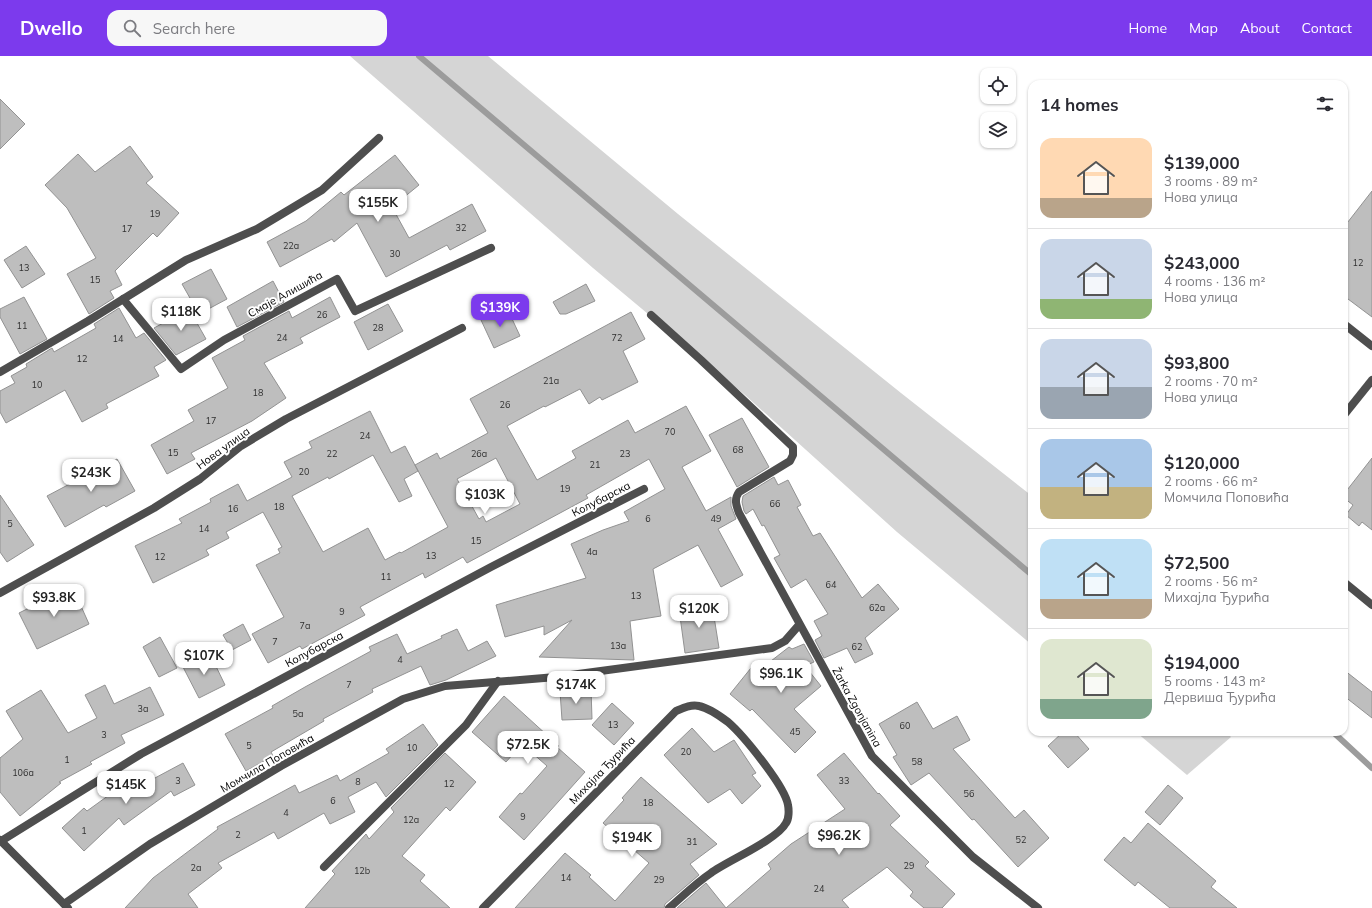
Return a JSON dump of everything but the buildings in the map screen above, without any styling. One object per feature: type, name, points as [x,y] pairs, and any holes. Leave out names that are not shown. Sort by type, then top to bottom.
[{"type":"street","points":[[0,372],[88,321],[186,260],[257,229],[322,190],[379,138]]},
{"type":"street","name":"Смаје Алишића","points":[[123,299],[181,369],[224,340],[337,278],[355,312],[491,248]]},
{"type":"street","name":"Žarka Zgonjanina","points":[[651,315],[793,447],[793,455],[790,461],[739,492],[736,497],[736,503],[739,512],[872,756],[973,857],[1038,908]]},
{"type":"street","points":[[1348,327],[1372,346]]},
{"type":"street","name":"Нова улица","points":[[0,593],[154,508],[200,479],[241,446],[286,419],[462,328]]},
{"type":"street","points":[[1348,410],[1372,380]]},
{"type":"street","name":"Колубарска","points":[[0,840],[141,754],[491,567],[644,489]]},
{"type":"street","points":[[1348,585],[1372,605]]},
{"type":"street","name":"Момчила Поповића","points":[[66,906],[150,844],[281,766],[403,699],[445,686],[556,677],[772,648],[785,641],[800,625]]},
{"type":"street","points":[[324,867],[466,725],[498,681]]},
{"type":"street","name":"Михајла Ђурића","points":[[483,908],[676,711],[687,706],[699,706],[711,710],[728,722],[749,744],[775,779],[788,805],[788,816],[786,823],[776,834],[711,872],[669,908]]},
{"type":"street","points":[[0,840],[66,906]]},
{"type":"shaded area","points":[[350,56],[488,56],[678,214],[1028,493],[1028,642],[897,532],[745,395],[593,268]]},
{"type":"shaded area","points":[[1141,736],[1231,737],[1187,775]]},
{"type":"waterway","points":[[419,56],[1028,572]]},
{"type":"waterway","points":[[1337,736],[1372,768]]}]
